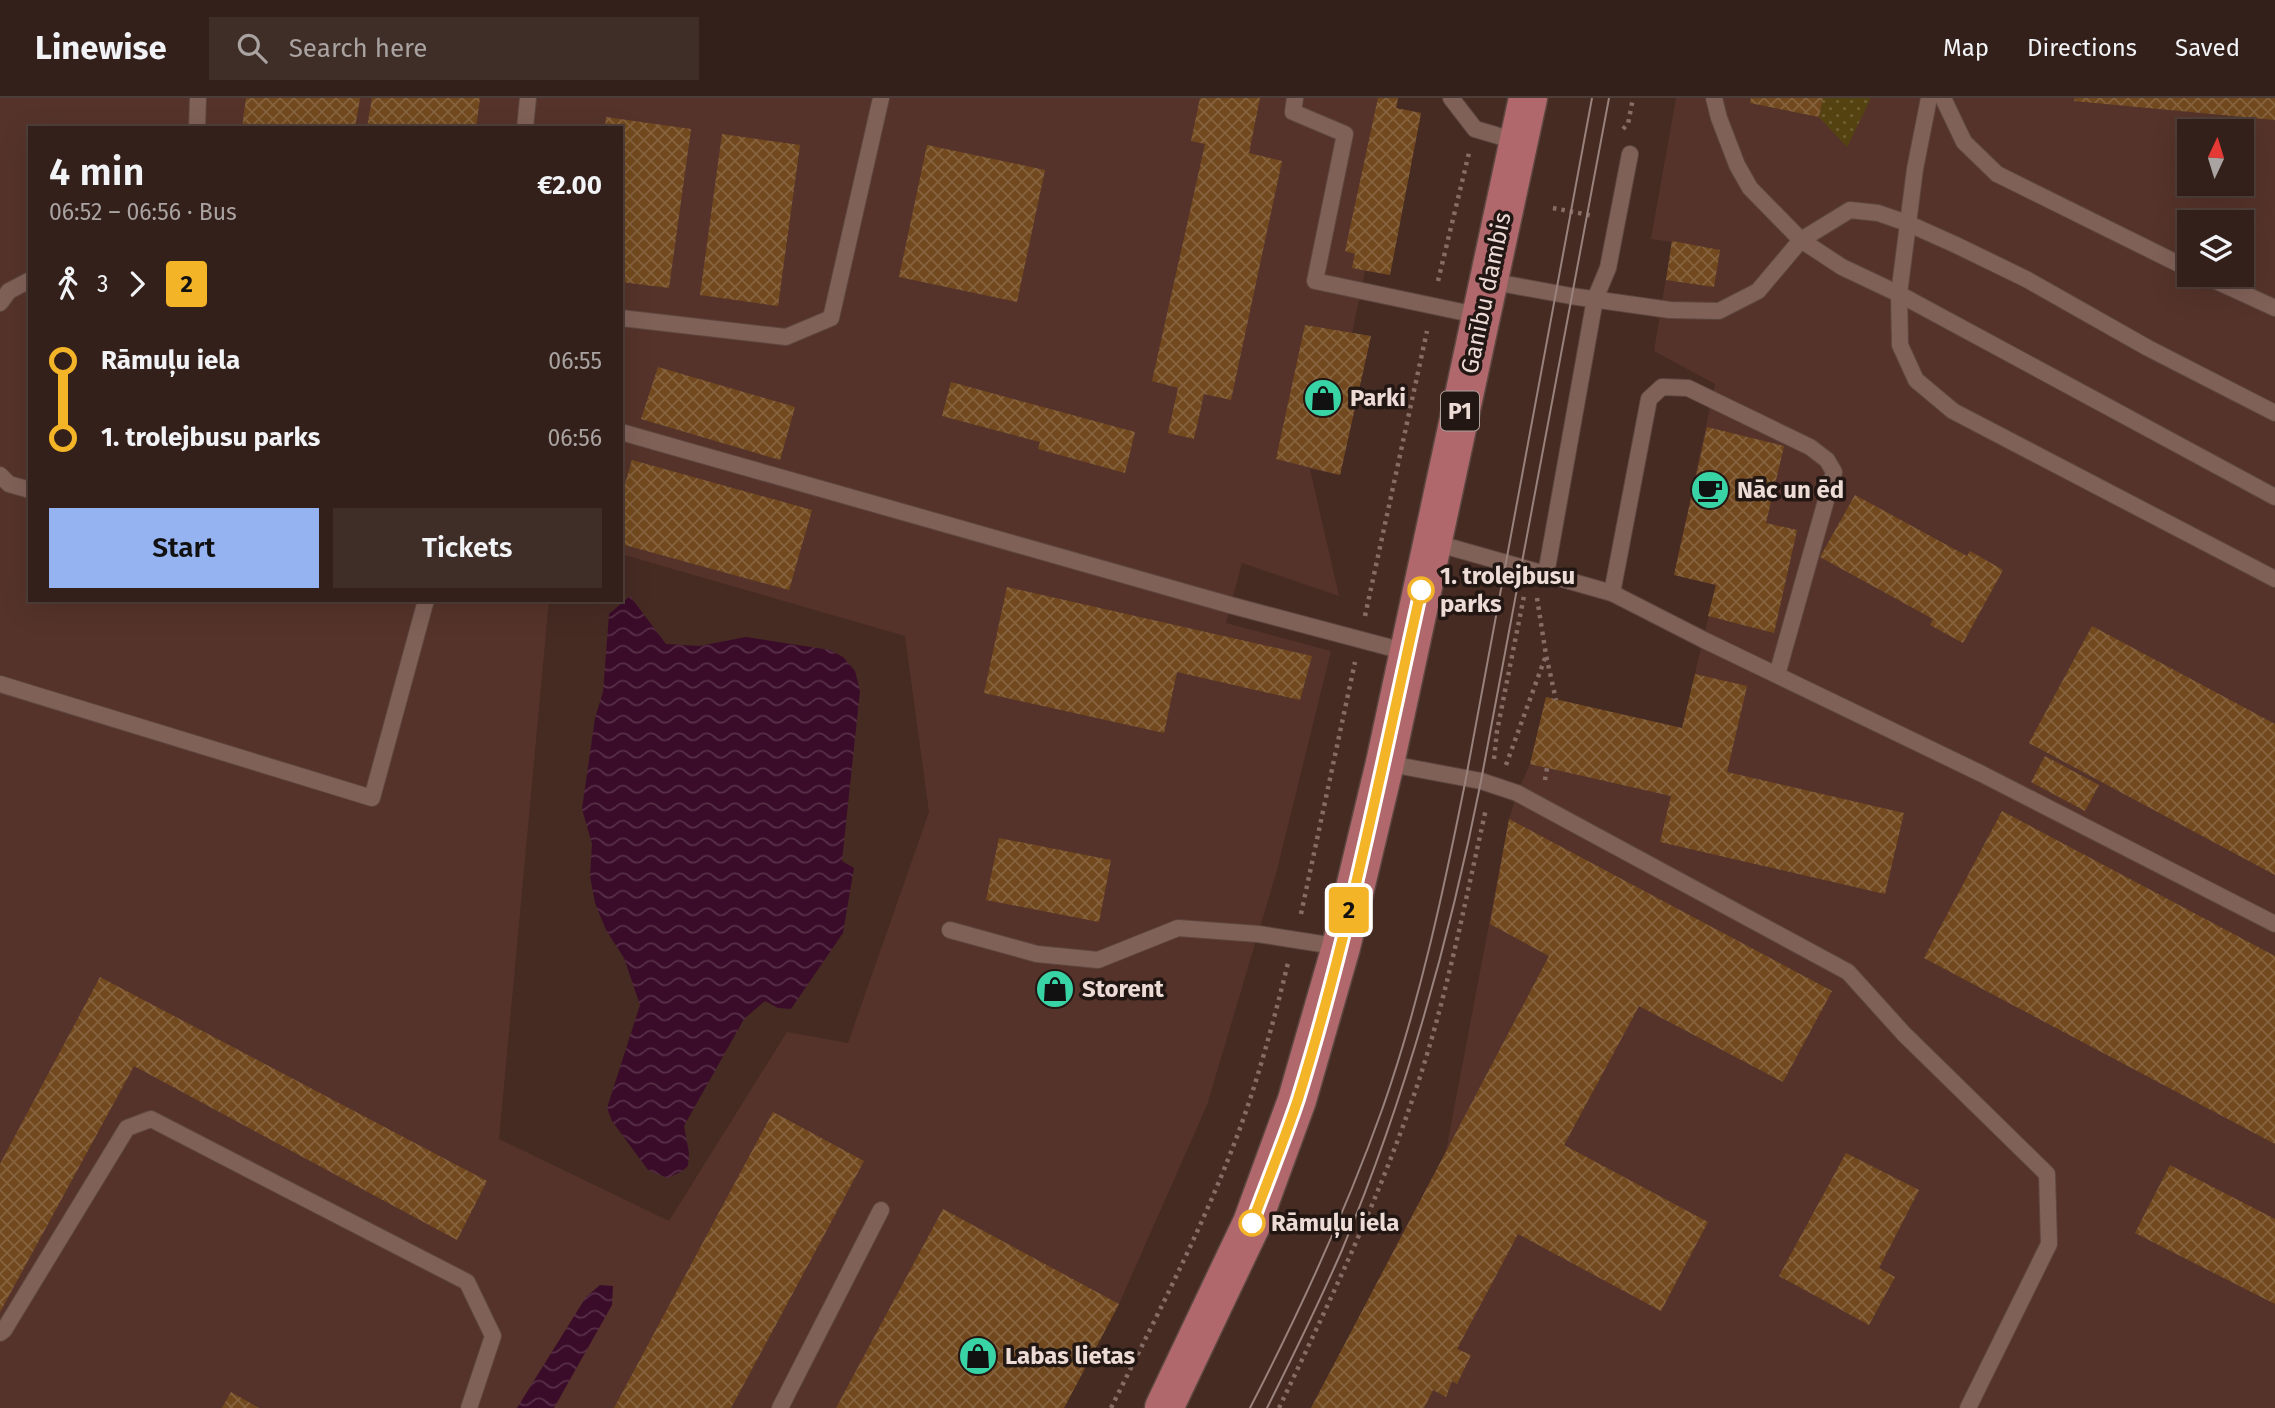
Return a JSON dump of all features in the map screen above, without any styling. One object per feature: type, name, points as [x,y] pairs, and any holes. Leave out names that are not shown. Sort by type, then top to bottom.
[{"type":"main road","name":"Ganību dambis","points":[[1164,1408],[1252,1223],[1297,1100],[1341,947],[1385,763],[1528,98]]},
{"type":"lane","points":[[197,126],[198,98]]},
{"type":"lane","points":[[525,126],[528,98]]},
{"type":"lane","points":[[623,318],[786,337],[831,318],[881,98]]},
{"type":"lane","points":[[1295,98],[1293,112],[1345,134],[1315,281],[1433,305],[1485,298],[1595,299],[1670,310],[1718,311],[1758,290],[1801,240],[1850,210],[1878,213],[1907,223],[2026,279],[2148,348],[2275,413]]},
{"type":"lane","points":[[1451,98],[1475,129],[1519,142]]},
{"type":"lane","points":[[1714,98],[1737,165],[1750,188],[1801,240],[1842,267],[1899,294],[2275,497]]},
{"type":"lane","points":[[1928,98],[1914,169],[1899,294],[1900,345],[1916,380],[1954,411],[2275,579]]},
{"type":"lane","points":[[1943,98],[1964,142],[1997,174],[2177,263]]},
{"type":"lane","points":[[1540,572],[1595,299],[1608,268],[1630,154]]},
{"type":"lane","points":[[0,303],[9,291],[28,281]]},
{"type":"lane","points":[[2229,287],[2275,308]]},
{"type":"lane","points":[[1612,593],[1649,399],[1662,387],[1688,388],[1810,447],[1827,460],[1834,472],[1777,675]]},
{"type":"lane","points":[[623,433],[1230,605],[1407,652]]},
{"type":"lane","points":[[0,475],[9,484],[28,489]]},
{"type":"lane","points":[[1432,542],[1612,593],[1982,774],[2275,925]]},
{"type":"lane","points":[[0,684],[372,798],[425,602]]},
{"type":"lane","points":[[1385,763],[1481,781],[1517,793],[1848,972],[1904,1034],[2047,1174],[2049,1244],[1968,1408]]},
{"type":"lane","points":[[950,930],[1037,954],[1098,960],[1178,928],[1294,939],[1341,947]]},
{"type":"lane","points":[[0,1333],[127,1128],[151,1119],[467,1282],[493,1336],[469,1408]]},
{"type":"lane","points":[[780,1408],[881,1210]]},
{"type":"path","points":[[1111,1408],[1191,1245],[1230,1156],[1262,1056],[1294,939],[1433,305],[1475,129]]},
{"type":"path","points":[[1553,208],[1598,216]]},
{"type":"path","points":[[1540,572],[1546,655],[1556,700]]},
{"type":"path","points":[[1279,1408],[1336,1287],[1381,1182],[1417,1086],[1444,994],[1492,786],[1497,731],[1525,592],[1540,572]]},
{"type":"path","points":[[1492,786],[1506,766],[1546,655]]},
{"type":"shaded area","points":[[0,98],[1398,98],[1397,108],[1421,113],[1390,275],[1365,271],[1352,333],[1371,336],[1340,475],[1310,469],[1339,596],[1242,563],[1226,623],[1331,651],[1277,870],[1207,1105],[1119,1304],[1064,1408],[0,1408]],"holes":[[[28,126],[623,126],[623,555],[905,636],[929,812],[848,1043],[787,1032],[669,1221],[499,1139],[549,602],[28,602]]]},
{"type":"shaded area","points":[[1676,98],[2275,98],[2275,1408],[1311,1408],[1446,1151],[1509,819],[1530,764],[1546,697],[1682,728],[1716,585],[1674,575],[1715,384],[1654,351],[1672,242],[1651,239]]},
{"type":"shaded area","points":[[1823,98],[1871,98],[1847,147],[1819,117]]},
{"type":"water","points":[[630,596],[666,644],[699,646],[746,637],[830,650],[843,657],[855,671],[860,691],[842,861],[854,868],[843,933],[791,1009],[778,1008],[765,1001],[744,1019],[684,1126],[689,1153],[688,1166],[667,1178],[648,1170],[612,1121],[607,1108],[640,1005],[624,958],[606,930],[595,903],[590,876],[592,844],[582,809],[595,718],[603,692],[609,614]]},
{"type":"water","points":[[600,1285],[613,1286],[612,1305],[554,1408],[517,1408],[586,1297]]},
{"type":"building","points":[[246,98],[360,98],[355,126],[242,126]]},
{"type":"building","points":[[372,98],[480,98],[476,126],[367,126]]},
{"type":"building","points":[[1200,98],[1260,98],[1249,153],[1282,161],[1231,400],[1204,394],[1194,439],[1168,433],[1178,388],[1152,381],[1205,144],[1191,141]]},
{"type":"building","points":[[1378,98],[1398,98],[1396,108],[1421,113],[1390,275],[1352,268],[1355,254],[1345,251]]},
{"type":"building","points":[[1751,98],[1823,98],[1819,117],[1750,103]]},
{"type":"building","points":[[2075,98],[2275,98],[2275,120],[2074,101]]},
{"type":"building","points":[[606,117],[691,129],[669,288],[623,282],[623,126],[605,126]]},
{"type":"building","points":[[722,134],[800,145],[778,306],[700,295]]},
{"type":"building","points":[[927,145],[1045,170],[1017,302],[899,277]]},
{"type":"building","points":[[1672,241],[1720,250],[1714,287],[1666,280]]},
{"type":"building","name":"Parki","points":[[1305,325],[1371,336],[1340,475],[1276,459]]},
{"type":"building","points":[[658,367],[795,407],[780,460],[641,419]]},
{"type":"building","points":[[951,382],[1135,432],[1125,473],[1038,449],[1040,442],[942,416]]},
{"type":"building","points":[[1707,427],[1784,446],[1766,523],[1797,530],[1774,633],[1708,616],[1716,585],[1674,575]]},
{"type":"building","points":[[632,460],[812,510],[789,590],[623,545],[623,490]]},
{"type":"building","points":[[1855,495],[1967,556],[1970,551],[2003,570],[1963,643],[1930,625],[1933,619],[1820,557]]},
{"type":"building","points":[[1007,587],[1312,656],[1300,700],[1177,672],[1164,733],[984,693]]},
{"type":"building","points":[[2092,626],[2275,724],[2275,875],[2029,743]]},
{"type":"building","points":[[1695,674],[1747,686],[1727,772],[1904,813],[1885,894],[1660,842],[1671,796],[1530,764],[1546,697],[1682,728]]},
{"type":"building","points":[[2045,756],[2099,785],[2085,811],[2031,782]]},
{"type":"building","points":[[2002,811],[2275,956],[2275,1144],[1924,958]]},
{"type":"building","points":[[1509,819],[1832,991],[1783,1082],[1639,1006],[1564,1145],[1708,1222],[1661,1311],[1518,1234],[1457,1349],[1471,1355],[1457,1384],[1452,1381],[1446,1397],[1433,1390],[1424,1408],[1311,1408],[1549,956],[1490,924]]},
{"type":"building","points":[[999,838],[1111,860],[1099,922],[986,900]]},
{"type":"building","points":[[100,977],[487,1181],[457,1240],[134,1066],[0,1312],[0,1164]]},
{"type":"building","points":[[773,1112],[864,1161],[731,1408],[614,1408]]},
{"type":"building","points":[[1846,1153],[1919,1190],[1879,1268],[1895,1277],[1869,1325],[1779,1276]]},
{"type":"building","points":[[2170,1165],[2275,1219],[2275,1304],[2135,1233]]},
{"type":"building","name":"Labas lietas","points":[[943,1209],[1119,1304],[1064,1408],[836,1408]]},
{"type":"building","points":[[231,1392],[259,1408],[222,1408]]},
{"type":"tram line","points":[[1250,1408],[1287,1335],[1354,1184],[1383,1107],[1420,986],[1466,778],[1592,98]]},
{"type":"tram line","points":[[1267,1408],[1324,1290],[1365,1193],[1405,1078],[1440,960],[1481,781],[1609,98]]},
{"type":"bus line","name":"2","points":[[1252,1223],[1297,1100],[1341,947],[1385,763],[1421,590]]},
{"type":"place","name":"Parki","points":[[1323,398]]},
{"type":"place","name":"Nāc un ēd","points":[[1710,490]]},
{"type":"place","name":"1. trolejbusu parks","points":[[1421,590]]},
{"type":"place","name":"Storent","points":[[1055,989]]},
{"type":"place","name":"Rāmuļu iela","points":[[1252,1223]]},
{"type":"place","name":"Labas lietas","points":[[978,1356]]}]
